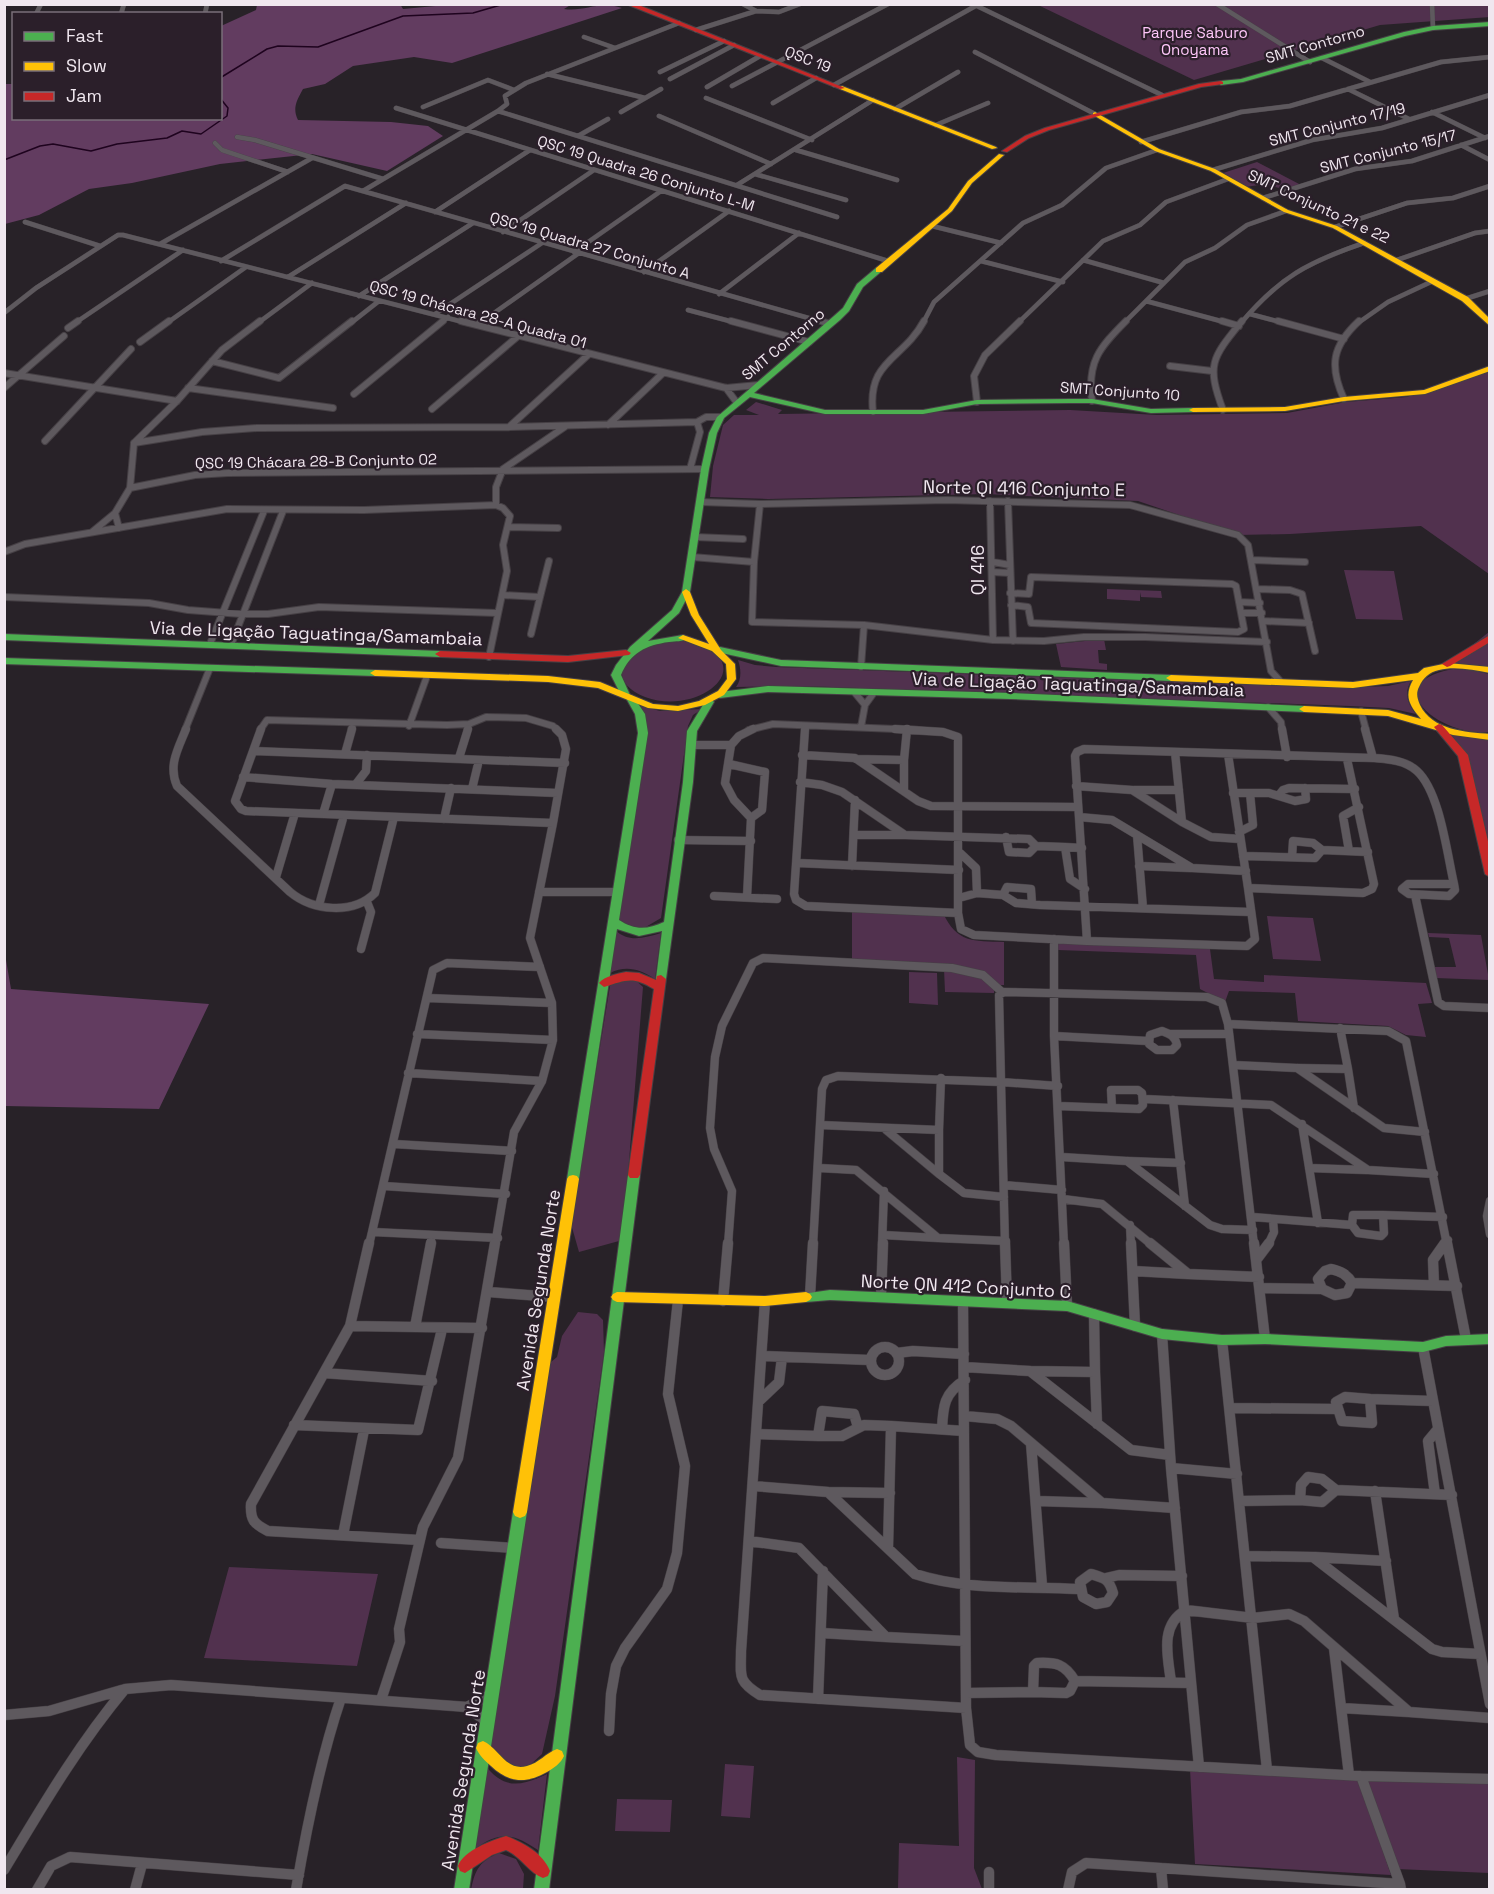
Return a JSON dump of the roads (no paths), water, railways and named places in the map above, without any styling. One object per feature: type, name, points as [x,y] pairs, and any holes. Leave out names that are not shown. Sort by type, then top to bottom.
[{"type":"main road","name":"QSC 19","points":[[629,4],[999,150]]},
{"type":"main road","name":"SMT Contorno","points":[[629,651],[676,611],[686,592],[705,469],[713,433],[721,417],[846,309],[860,286],[955,206],[970,182],[989,166],[999,150],[1038,132],[1162,95],[1201,85],[1241,81],[1404,34],[1433,28],[1490,24]]},
{"type":"main road","name":"SMT Conjunto 21 e 22","points":[[1095,114],[1141,142],[1213,171],[1286,211],[1335,227],[1465,299],[1490,324]]},
{"type":"main road","name":"SMT Conjunto 10","points":[[748,393],[819,412],[936,412],[977,402],[1092,401],[1151,411],[1285,409],[1344,399],[1425,392],[1490,368]]},
{"type":"main road","name":"SMT Contorno","points":[[686,592],[689,607],[699,625],[718,649]]},
{"type":"main road","name":"Via de Ligação Taguatinga/Samambaia","points":[[4,637],[489,657],[586,659],[629,651]]},
{"type":"main road","points":[[4,661],[579,681],[600,685],[644,705],[668,709],[694,707],[720,695],[729,686],[733,676],[733,666],[718,649],[696,640],[683,638],[650,642],[629,651],[622,658],[616,675],[627,696]]},
{"type":"main road","name":"Via de Ligação Taguatinga/Samambaia","points":[[718,649],[766,662],[1353,685],[1419,676],[1443,666],[1490,638]]},
{"type":"main road","points":[[34,662],[45,653],[49,644],[44,639]]},
{"type":"main road","points":[[66,663],[58,654],[61,646],[70,640]]},
{"type":"main road","points":[[1443,666],[1460,665],[1490,670]]},
{"type":"main road","points":[[1419,676],[1412,684],[1410,694],[1413,705],[1421,716],[1437,726],[1462,755],[1489,869]]},
{"type":"main road","name":"Via de Ligação Taguatinga/Samambaia","points":[[720,695],[768,689],[873,694],[1010,696],[1361,711],[1388,713],[1466,736],[1490,737]]},
{"type":"main road","name":"Avenida Segunda Norte","points":[[461,1890],[643,733],[640,714],[627,696]]},
{"type":"main road","points":[[541,1890],[616,1297],[660,987],[678,840],[688,782],[690,745],[694,724],[709,702]]},
{"type":"main road","points":[[613,921],[623,930],[639,935],[654,933],[667,925]]},
{"type":"main road","points":[[604,982],[619,975],[634,973],[660,987]]},
{"type":"main road","name":"Norte QN 412 Conjunto C","points":[[616,1297],[765,1301],[810,1296],[881,1296],[1067,1306],[1162,1334],[1222,1340],[1265,1339],[1423,1347],[1466,1339],[1490,1339]]},
{"type":"main road","points":[[483,1748],[499,1767],[510,1774],[523,1777],[542,1769],[557,1756]]},
{"type":"main road","points":[[465,1866],[489,1846],[505,1843],[517,1846],[530,1856],[543,1871]]},
{"type":"street","points":[[743,4],[756,11]]},
{"type":"street","points":[[696,30],[756,11],[779,12],[800,4]]},
{"type":"street","points":[[732,86],[888,4]]},
{"type":"street","points":[[1217,4],[1310,62]]},
{"type":"street","points":[[1432,4],[1433,28]]},
{"type":"street","points":[[834,85],[978,5],[1162,95]]},
{"type":"street","points":[[363,191],[498,111],[507,104],[505,96],[514,90],[548,74],[679,23]]},
{"type":"street","points":[[584,37],[615,48]]},
{"type":"street","points":[[660,72],[729,43]]},
{"type":"street","points":[[670,78],[729,43]]},
{"type":"street","points":[[975,52],[1095,114]]},
{"type":"street","points":[[707,87],[760,56]]},
{"type":"street","points":[[1141,142],[1234,113],[1290,106],[1441,62],[1490,57]]},
{"type":"street","points":[[1322,58],[1371,82]]},
{"type":"street","points":[[895,109],[958,72]]},
{"type":"street","points":[[548,74],[609,91],[626,92],[645,98]]},
{"type":"street","points":[[772,104],[816,78]]},
{"type":"street","points":[[423,107],[488,80],[514,90]]},
{"type":"street","points":[[621,112],[661,89]]},
{"type":"street","points":[[1348,89],[1409,119]]},
{"type":"street","name":"SMT Conjunto 17/19","points":[[1213,171],[1312,140],[1372,131],[1490,95]]},
{"type":"street","points":[[706,98],[812,140]]},
{"type":"street","points":[[737,185],[873,100]]},
{"type":"street","points":[[936,125],[988,103]]},
{"type":"street","name":"QSC 19 Quadra 26 Conjunto L-M","points":[[396,108],[888,261]]},
{"type":"street","points":[[498,111],[837,217]]},
{"type":"street","points":[[1432,112],[1487,137]]},
{"type":"street","points":[[659,116],[771,164]]},
{"type":"street","points":[[578,136],[608,119]]},
{"type":"street","points":[[237,137],[255,140],[383,179]]},
{"type":"street","name":"SMT Conjunto 15/17","points":[[1263,198],[1355,169],[1412,160],[1487,137]]},
{"type":"street","points":[[215,143],[222,150],[288,172]]},
{"type":"street","points":[[1461,145],[1490,160]]},
{"type":"street","points":[[435,212],[530,150]]},
{"type":"street","points":[[796,150],[897,180]]},
{"type":"street","points":[[873,412],[871,394],[875,378],[917,334],[934,302],[1023,223],[1062,205],[1106,168],[1157,150]]},
{"type":"street","points":[[160,244],[312,158]]},
{"type":"street","points":[[503,232],[594,170]]},
{"type":"street","points":[[755,174],[846,200]]},
{"type":"street","points":[[977,402],[975,376],[985,355],[1103,241],[1140,225],[1166,202],[1228,179]]},
{"type":"street","name":"QSC 19 Quadra 27 Conjunto A","points":[[221,261],[345,186],[830,324]]},
{"type":"street","points":[[1335,227],[1407,203],[1453,198],[1490,186]]},
{"type":"street","points":[[477,325],[661,191]]},
{"type":"street","points":[[288,277],[406,203]]},
{"type":"street","points":[[645,272],[729,211]]},
{"type":"street","points":[[1092,401],[1090,368],[1096,355],[1106,341],[1185,262],[1215,248],[1241,229],[1286,211]]},
{"type":"street","points":[[25,222],[100,246]]},
{"type":"street","points":[[359,296],[473,223]]},
{"type":"street","points":[[932,226],[1001,243]]},
{"type":"street","points":[[1397,260],[1475,233],[1490,231]]},
{"type":"street","points":[[718,294],[799,233]]},
{"type":"street","name":"QSC 19 Chácara 28-A Quadra 01","points":[[4,313],[36,288],[121,234],[517,337],[726,388],[758,385]]},
{"type":"street","points":[[435,314],[542,243]]},
{"type":"street","points":[[1223,410],[1215,389],[1213,359],[1239,326],[1288,276],[1325,257],[1364,243]]},
{"type":"street","points":[[68,328],[183,250]]},
{"type":"street","points":[[1083,260],[1164,283]]},
{"type":"street","points":[[981,261],[1063,282]]},
{"type":"street","points":[[140,342],[246,267]]},
{"type":"street","points":[[1344,399],[1337,384],[1334,367],[1335,356],[1344,339],[1360,321],[1384,302],[1433,281]]},
{"type":"street","points":[[90,533],[115,513],[130,488],[134,443],[177,401],[222,350],[312,283]]},
{"type":"street","points":[[1465,299],[1490,291]]},
{"type":"street","points":[[212,361],[279,378],[378,301]]},
{"type":"street","points":[[1146,301],[1239,326]]},
{"type":"street","points":[[688,310],[809,342]]},
{"type":"street","points":[[1250,314],[1344,339]]},
{"type":"street","points":[[354,394],[448,318]]},
{"type":"street","points":[[4,388],[64,336]]},
{"type":"street","points":[[432,409],[517,337]]},
{"type":"street","points":[[45,441],[131,349]]},
{"type":"street","points":[[509,427],[588,355]]},
{"type":"street","points":[[1170,366],[1212,371]]},
{"type":"street","points":[[4,373],[177,401]]},
{"type":"street","points":[[608,425],[663,373]]},
{"type":"street","points":[[188,388],[333,408]]},
{"type":"street","points":[[726,388],[736,404]]},
{"type":"street","points":[[134,443],[236,428],[608,425],[697,422],[706,417],[721,417]]},
{"type":"street","points":[[690,469],[699,432],[697,422]]},
{"type":"street","points":[[496,505],[496,486],[503,469],[567,425]]},
{"type":"street","points":[[699,432],[713,433]]},
{"type":"street","name":"QSC 19 Chácara 28-B Conjunto 02","points":[[130,488],[213,473],[705,469]]},
{"type":"street","name":"QI 416","points":[[990,501],[993,640]]},
{"type":"street","points":[[1008,501],[1013,640]]},
{"type":"street","name":"Norte QI 416 Conjunto E","points":[[700,502],[760,504],[1008,501],[1139,506],[1238,535],[1248,545],[1252,560],[1271,670]]},
{"type":"street","points":[[4,552],[25,544],[227,509],[364,510],[462,503],[496,505],[504,508],[510,516],[503,544],[507,571],[489,657]]},
{"type":"street","points":[[760,504],[754,562],[752,622],[864,626],[993,640],[1145,637],[1267,642]]},
{"type":"street","points":[[210,644],[264,511]]},
{"type":"street","points":[[231,645],[241,614],[283,511]]},
{"type":"street","points":[[115,513],[119,528]]},
{"type":"street","points":[[508,527],[558,528]]},
{"type":"street","points":[[695,537],[742,539]]},
{"type":"street","points":[[692,557],[754,562]]},
{"type":"street","points":[[1252,560],[1305,562]]},
{"type":"street","points":[[531,634],[549,561]]},
{"type":"street","points":[[993,562],[1010,565]]},
{"type":"street","points":[[244,563],[262,564]]},
{"type":"street","points":[[992,572],[1010,573]]},
{"type":"street","points":[[1010,593],[1029,594],[1031,577],[1232,584],[1236,586],[1244,629],[1238,632],[1031,623],[1028,607],[1011,605]]},
{"type":"street","points":[[1257,589],[1302,594],[1315,651]]},
{"type":"street","points":[[502,595],[540,597]]},
{"type":"street","points":[[4,597],[149,603],[188,610],[241,614],[275,613],[320,607],[497,613]]},
{"type":"street","points":[[1239,602],[1260,603]]},
{"type":"street","points":[[1241,613],[1262,613]]},
{"type":"street","points":[[1263,621],[1309,622]]},
{"type":"street","points":[[861,667],[864,626]]},
{"type":"street","points":[[210,668],[172,764],[172,774],[177,786],[276,877],[291,894],[319,905],[343,907],[367,902],[375,893],[394,817]]},
{"type":"street","points":[[1264,682],[1271,670],[1281,682]]},
{"type":"street","points":[[409,726],[427,676]]},
{"type":"street","points":[[855,693],[865,705]]},
{"type":"street","points":[[861,728],[865,705],[873,694]]},
{"type":"street","points":[[1268,707],[1281,722],[1287,757]]},
{"type":"street","points":[[1281,722],[1287,708]]},
{"type":"street","points":[[1361,711],[1373,758]]},
{"type":"street","points":[[381,1700],[400,1642],[399,1629],[419,1540],[433,1506],[458,1458],[519,1120],[542,1080],[553,1040],[552,1003],[530,938],[553,823],[558,793],[565,763],[566,749],[562,735],[553,726],[526,718],[486,717],[469,724],[409,726],[267,720],[263,723],[236,801],[241,809],[295,813],[553,823]]},
{"type":"street","points":[[345,754],[353,724]]},
{"type":"street","points":[[459,758],[469,724]]},
{"type":"street","points":[[747,897],[751,818],[734,800],[725,783],[732,745],[739,736],[761,726],[907,729],[943,732],[958,737],[958,913],[961,929],[967,933],[1087,941],[1246,946],[1255,939],[1227,754]]},
{"type":"street","points":[[805,726],[794,894],[796,900],[806,906],[958,913]]},
{"type":"street","points":[[904,791],[907,729]]},
{"type":"street","points":[[690,745],[732,745]]},
{"type":"street","points":[[1087,941],[1076,786],[1075,756],[1080,750],[1373,758],[1402,763],[1418,771],[1425,779],[1435,807],[1454,884],[1454,893],[1449,896],[1415,895],[1404,892],[1403,887],[1408,884],[1454,884]]},
{"type":"street","points":[[253,751],[565,763]]},
{"type":"street","points":[[1175,752],[1182,822]]},
{"type":"street","points":[[356,784],[364,777],[368,769],[367,755]]},
{"type":"street","points":[[802,755],[904,760]]},
{"type":"street","points":[[855,759],[918,801],[931,806],[1078,807]]},
{"type":"street","points":[[1248,888],[1368,892],[1374,884],[1347,759]]},
{"type":"street","points":[[472,789],[479,760]]},
{"type":"street","points":[[729,764],[765,772],[762,810],[757,816],[751,818]]},
{"type":"street","points":[[243,777],[332,784],[558,793]]},
{"type":"street","points":[[800,782],[832,788],[855,800],[905,835]]},
{"type":"street","points":[[323,814],[332,784]]},
{"type":"street","points":[[1076,786],[1132,790],[1179,790]]},
{"type":"street","points":[[444,819],[451,788]]},
{"type":"street","points":[[1279,795],[1285,788],[1355,789]]},
{"type":"street","points":[[1233,793],[1279,795],[1292,801],[1303,801],[1306,799],[1305,788]]},
{"type":"street","points":[[1132,790],[1182,822],[1211,837],[1239,835],[1253,825],[1250,793]]},
{"type":"street","points":[[852,866],[855,800]]},
{"type":"street","points":[[1349,851],[1343,816],[1359,807]]},
{"type":"street","points":[[276,877],[295,813]]},
{"type":"street","points":[[319,905],[344,815]]},
{"type":"street","points":[[1079,818],[1109,819],[1192,868]]},
{"type":"street","points":[[854,835],[1006,837],[1029,839],[1036,846],[1082,848]]},
{"type":"street","points":[[1137,835],[1143,908]]},
{"type":"street","points":[[1006,837],[1009,852],[1029,853],[1036,846]]},
{"type":"street","points":[[678,840],[751,841]]},
{"type":"street","points":[[1292,857],[1293,841],[1313,843],[1322,850],[1368,852]]},
{"type":"street","points":[[1065,847],[1070,879],[1085,889]]},
{"type":"street","points":[[1243,856],[1315,858],[1322,850]]},
{"type":"street","points":[[959,852],[976,868],[977,893]]},
{"type":"street","points":[[797,863],[959,870]]},
{"type":"street","points":[[1139,866],[1246,871]]},
{"type":"street","points":[[1003,895],[1006,887],[1026,887],[1031,890],[1032,904]]},
{"type":"street","points":[[539,892],[618,892]]},
{"type":"street","points":[[959,898],[977,893],[1003,895],[1013,902],[1032,904],[1251,912]]},
{"type":"street","points":[[1415,895],[1438,1002],[1444,1006],[1489,1010]]},
{"type":"street","points":[[714,896],[777,899]]},
{"type":"street","points":[[362,949],[370,915],[367,902]]},
{"type":"street","points":[[1054,939],[1054,1036],[1067,1306]]},
{"type":"street","points":[[723,1301],[732,1191],[714,1149],[710,1128],[714,1064],[722,1026],[753,963],[763,958],[777,958],[943,967],[968,970],[987,976],[1002,992],[1211,998],[1222,1003],[1228,1024],[1261,1288],[1265,1339]]},
{"type":"street","points":[[419,1540],[268,1531],[255,1525],[250,1516],[251,1504],[350,1326],[433,970],[447,963],[540,967]]},
{"type":"street","points":[[1002,992],[999,995],[1007,1302]]},
{"type":"street","points":[[427,998],[552,1003]]},
{"type":"street","points":[[1228,1024],[1388,1031],[1406,1041],[1448,1240],[1466,1339]]},
{"type":"street","points":[[1340,1028],[1354,1108]]},
{"type":"street","points":[[1148,1041],[1150,1035],[1157,1032],[1229,1034]]},
{"type":"street","points":[[417,1034],[553,1040]]},
{"type":"street","points":[[1054,1036],[1148,1041],[1157,1050],[1167,1052],[1177,1045],[1176,1039],[1171,1034]]},
{"type":"street","points":[[1233,1065],[1348,1069]]},
{"type":"street","points":[[1297,1068],[1384,1128],[1425,1132]]},
{"type":"street","points":[[408,1073],[542,1080]]},
{"type":"street","points":[[810,1296],[823,1083],[832,1077],[941,1078],[1058,1086]]},
{"type":"street","points":[[939,1174],[941,1078]]},
{"type":"street","points":[[1058,1106],[1112,1109],[1139,1109],[1144,1099],[1142,1093],[1138,1090],[1113,1089],[1110,1092],[1112,1109]]},
{"type":"street","points":[[1144,1099],[1271,1105],[1368,1170]]},
{"type":"street","points":[[1173,1100],[1185,1206]]},
{"type":"street","points":[[1302,1124],[1318,1223]]},
{"type":"street","points":[[820,1125],[939,1130]]},
{"type":"street","points":[[885,1129],[964,1193],[1004,1197]]},
{"type":"street","points":[[394,1144],[512,1151]]},
{"type":"street","points":[[1061,1157],[1181,1163]]},
{"type":"street","points":[[1127,1161],[1215,1227],[1253,1230]]},
{"type":"street","points":[[819,1168],[853,1169],[884,1191],[938,1238]]},
{"type":"street","points":[[1310,1168],[1434,1174]]},
{"type":"street","points":[[1004,1185],[1102,1204],[1188,1274]]},
{"type":"street","points":[[384,1186],[506,1194]]},
{"type":"street","points":[[881,1296],[884,1191]]},
{"type":"street","points":[[1490,1201],[1486,1216],[1490,1234]]},
{"type":"street","points":[[1383,1215],[1384,1233],[1381,1236],[1358,1233],[1352,1225],[1353,1215],[1383,1215],[1443,1217]]},
{"type":"street","points":[[1251,1216],[1273,1220],[1352,1225]]},
{"type":"street","points":[[1257,1259],[1273,1236],[1273,1220]]},
{"type":"street","points":[[1130,1225],[1135,1326]]},
{"type":"street","points":[[373,1232],[498,1238]]},
{"type":"street","points":[[415,1327],[432,1235]]},
{"type":"street","points":[[883,1235],[1006,1241]]},
{"type":"street","points":[[1434,1285],[1431,1262],[1433,1255],[1448,1240]]},
{"type":"street","points":[[1322,1289],[1318,1279],[1325,1271],[1331,1269],[1345,1273],[1352,1283]]},
{"type":"street","points":[[1133,1271],[1259,1277]]},
{"type":"street","points":[[1352,1283],[1457,1286]]},
{"type":"street","points":[[1261,1288],[1322,1289],[1328,1293],[1342,1295],[1347,1293],[1352,1283]]},
{"type":"street","points":[[489,1292],[553,1297]]},
{"type":"street","points":[[609,1731],[614,1681],[620,1658],[663,1597],[672,1579],[676,1557],[685,1467],[680,1440],[669,1409],[668,1394],[678,1300]]},
{"type":"street","points":[[765,1301],[741,1679],[745,1686],[760,1695],[966,1708]]},
{"type":"street","points":[[963,1301],[964,1641],[968,1739],[972,1747],[978,1752],[1199,1767],[1361,1776],[1490,1779]]},
{"type":"street","points":[[1094,1314],[1097,1424]]},
{"type":"street","points":[[350,1326],[483,1328]]},
{"type":"street","points":[[294,1425],[364,1430],[418,1430],[432,1381],[442,1329]]},
{"type":"street","points":[[1162,1334],[1171,1468],[1199,1767]]},
{"type":"street","points":[[1222,1340],[1253,1618],[1267,1770]]},
{"type":"street","points":[[1423,1347],[1490,1704]]},
{"type":"street","points":[[897,1353],[901,1364],[894,1373],[881,1374],[871,1366],[871,1355],[880,1349],[897,1353],[913,1351],[964,1354]]},
{"type":"street","points":[[763,1356],[870,1360]]},
{"type":"street","points":[[759,1401],[779,1383],[782,1357]]},
{"type":"street","points":[[964,1367],[1095,1372]]},
{"type":"street","points":[[1030,1371],[1131,1450],[1170,1455]]},
{"type":"street","points":[[324,1372],[432,1381]]},
{"type":"street","points":[[942,1429],[944,1398],[953,1387],[965,1380]]},
{"type":"street","points":[[1370,1399],[1373,1420],[1370,1423],[1342,1421],[1336,1402],[1340,1398],[1433,1401]]},
{"type":"street","points":[[1230,1408],[1337,1409]]},
{"type":"street","points":[[818,1436],[822,1411],[854,1414],[858,1427]]},
{"type":"street","points":[[964,1416],[998,1419],[1011,1426],[1102,1503]]},
{"type":"street","points":[[757,1434],[842,1436],[864,1425],[964,1431]]},
{"type":"street","points":[[888,1548],[891,1426]]},
{"type":"street","points":[[1434,1494],[1428,1441],[1438,1429]]},
{"type":"street","points":[[343,1535],[364,1430]]},
{"type":"street","points":[[1031,1443],[1042,1586]]},
{"type":"street","points":[[1171,1468],[1237,1474]]},
{"type":"street","points":[[1300,1500],[1301,1485],[1308,1477],[1322,1479],[1336,1490],[1452,1495]]},
{"type":"street","points":[[754,1486],[828,1492],[890,1493]]},
{"type":"street","points":[[1239,1501],[1322,1502],[1336,1490]]},
{"type":"street","points":[[1375,1491],[1394,1620]]},
{"type":"street","points":[[828,1492],[915,1574],[922,1577],[964,1583],[1078,1589]]},
{"type":"street","points":[[1037,1500],[1175,1508]]},
{"type":"street","points":[[749,1541],[795,1546],[823,1571],[886,1637]]},
{"type":"street","points":[[441,1543],[513,1548]]},
{"type":"street","points":[[1245,1556],[1386,1561]]},
{"type":"street","points":[[1313,1557],[1437,1651],[1480,1654]]},
{"type":"street","points":[[818,1699],[823,1571]]},
{"type":"street","points":[[1078,1589],[1084,1577],[1091,1574],[1106,1578],[1119,1575],[1182,1576]]},
{"type":"street","points":[[1078,1589],[1083,1599],[1089,1603],[1102,1605],[1111,1598],[1113,1593],[1113,1587],[1106,1578]]},
{"type":"street","points":[[1171,1682],[1168,1630],[1175,1615],[1186,1610],[1253,1618],[1289,1614],[1297,1617],[1408,1712]]},
{"type":"street","points":[[822,1633],[964,1641]]},
{"type":"street","points":[[1334,1648],[1349,1775]]},
{"type":"street","points":[[1033,1692],[1034,1666],[1037,1664],[1063,1664],[1075,1681]]},
{"type":"street","points":[[1075,1681],[1191,1683]]},
{"type":"street","points":[[966,1693],[1066,1693],[1070,1691],[1075,1681]]},
{"type":"street","points":[[4,1715],[49,1711],[125,1689],[171,1685],[467,1707],[491,1694]]},
{"type":"street","points":[[4,1870],[69,1762],[93,1727],[125,1689]]},
{"type":"street","points":[[296,1890],[304,1841],[331,1726],[341,1698]]},
{"type":"street","points":[[467,1707],[486,1722]]},
{"type":"street","points":[[1341,1708],[1490,1718]]},
{"type":"street","points":[[1068,1890],[1072,1872],[1086,1863],[1400,1887],[1361,1776]]},
{"type":"street","points":[[37,1890],[51,1866],[70,1857],[299,1875]]},
{"type":"street","points":[[135,1890],[142,1864]]},
{"type":"street","points":[[1161,1868],[1163,1890]]},
{"type":"street","points":[[989,1872],[989,1890]]},
{"type":"waterway","points":[[222,77],[267,49],[278,46],[318,47],[403,16],[473,13],[504,4]]},
{"type":"waterway","points":[[222,100],[228,108],[227,116],[222,119]]},
{"type":"waterway","points":[[4,160],[40,146],[53,144],[91,151],[117,144],[167,138],[182,131],[201,134],[221,120]]},
{"type":"park label","name":"Parque Saburo Onoyama","points":[[1195,40]]}]
